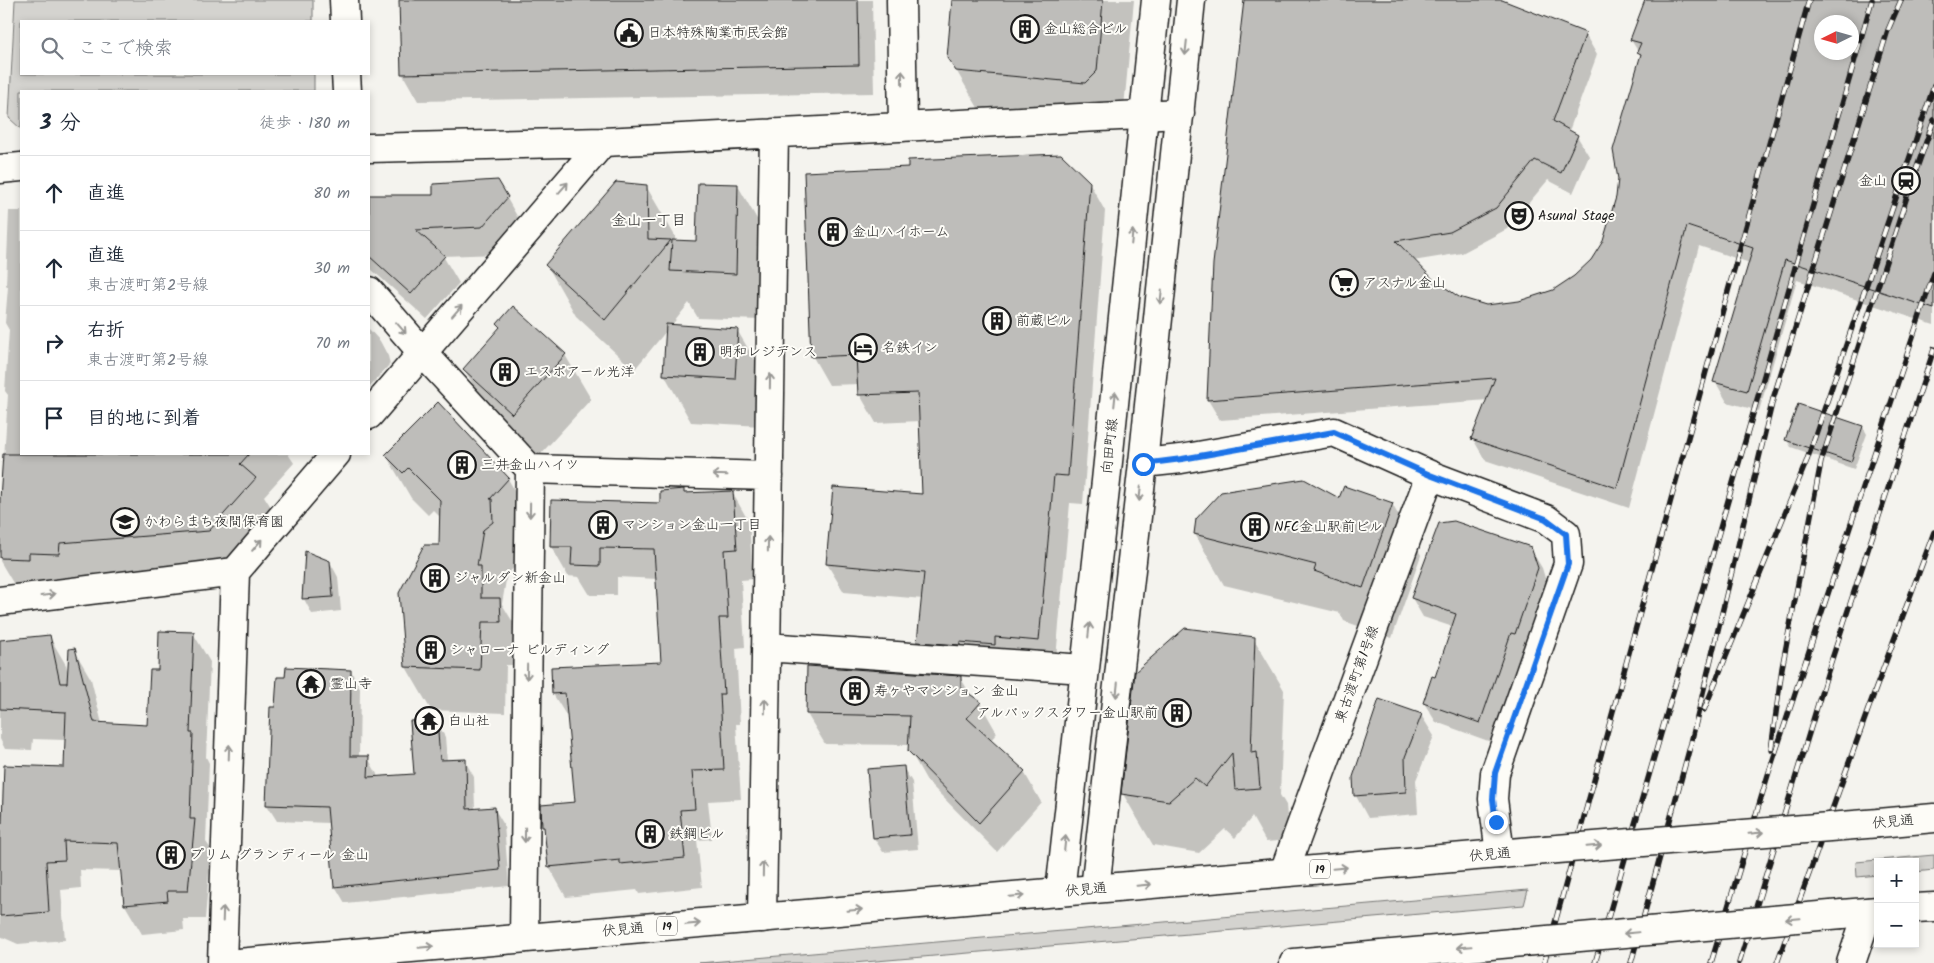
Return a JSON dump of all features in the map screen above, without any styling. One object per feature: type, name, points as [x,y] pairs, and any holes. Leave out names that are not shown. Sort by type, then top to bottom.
[{"type":"main road","points":[[344,0],[345,20]]},
{"type":"main road","points":[[901,0],[903,126]]},
{"type":"main road","name":"向田町線","points":[[1060,892],[1156,0]]},
{"type":"main road","points":[[1095,889],[1143,464],[1191,0]]},
{"type":"main road","points":[[346,75],[347,90]]},
{"type":"main road","points":[[370,148],[602,142],[1180,113]]},
{"type":"main road","points":[[762,918],[774,133]]},
{"type":"main road","points":[[370,414],[602,142]]},
{"type":"main road","points":[[0,169],[20,167]]},
{"type":"main road","points":[[370,292],[422,352],[530,468],[524,938]]},
{"type":"main road","points":[[1143,464],[1182,459],[1334,432],[1430,475],[1546,519],[1566,534],[1568,564],[1495,773],[1493,799],[1500,854]]},
{"type":"main road","points":[[222,963],[235,572],[335,455]]},
{"type":"main road","points":[[530,468],[769,476]]},
{"type":"main road","name":"東古渡町第1号線","points":[[1284,872],[1430,475]]},
{"type":"main road","points":[[0,601],[235,572]]},
{"type":"main road","points":[[766,647],[1084,669]]},
{"type":"main road","name":"伏見通","points":[[238,963],[1284,872],[1934,818]]},
{"type":"main road","points":[[1919,908],[1934,906]]},
{"type":"main road","points":[[1294,963],[1405,958],[1512,943],[1862,913],[1851,963]]},
{"type":"shaded area","points":[[15,0],[313,0],[313,20],[20,20],[20,75],[314,75],[314,90],[20,90],[20,128],[9,118]]},
{"type":"shaded area","points":[[1934,855],[1934,870],[1919,872],[1919,858],[1901,858]]},
{"type":"shaded area","points":[[1874,860],[1874,875],[1857,877],[1856,862]]},
{"type":"shaded area","points":[[1528,890],[1524,905],[853,963],[699,963]]},
{"type":"building","name":"日本特殊陶業市民会館","points":[[399,0],[858,0],[859,65],[401,74]]},
{"type":"building","name":"金山総合ビル","points":[[952,0],[1103,0],[1097,71],[1085,83],[956,71],[947,58]]},
{"type":"building","points":[[1244,0],[1502,0],[1586,33],[1553,121],[1578,135],[1561,173],[1535,160],[1496,208],[1450,232],[1396,241],[1433,279],[1459,297],[1486,305],[1519,301],[1553,290],[1574,276],[1591,260],[1603,241],[1616,197],[1618,179],[1613,150],[1641,54],[1637,52],[1641,43],[1630,40],[1645,0],[1934,0],[1934,309],[1785,260],[1747,391],[1713,382],[1753,248],[1687,226],[1617,488],[1471,439],[1495,378],[1207,400],[1213,264]]},
{"type":"building","points":[[1061,154],[1090,182],[1068,476],[1054,475],[1039,641],[995,637],[995,645],[960,642],[960,645],[917,642],[924,573],[826,564],[833,487],[922,494],[918,393],[858,395],[856,355],[811,357],[804,172],[908,167],[908,160]]},
{"type":"building","points":[[498,180],[508,197],[482,227],[416,230],[445,256],[411,294],[370,257],[370,195],[433,195],[433,184]]},
{"type":"building","points":[[616,182],[647,185],[648,239],[671,240],[605,320],[545,265]]},
{"type":"building","points":[[698,183],[738,184],[736,274],[670,271],[672,240],[696,241]]},
{"type":"building","name":"エスポアール光洋","points":[[513,306],[566,354],[512,414],[463,369],[500,327],[497,324]]},
{"type":"building","name":"明和レジデンス","points":[[666,324],[738,329],[735,379],[663,375]]},
{"type":"building","points":[[438,402],[509,478],[490,499],[492,499],[493,522],[483,530],[477,566],[481,566],[481,598],[500,598],[501,622],[482,622],[480,670],[405,667],[399,593],[424,545],[439,545],[440,500],[408,468],[403,473],[385,455]]},
{"type":"building","points":[[1798,404],[1863,426],[1851,462],[1785,440]]},
{"type":"building","points":[[3,454],[248,455],[240,464],[256,478],[209,531],[60,543],[59,554],[29,553],[29,559],[0,558],[0,499]]},
{"type":"building","points":[[1304,479],[1339,498],[1344,486],[1393,503],[1363,588],[1314,571],[1316,565],[1194,534],[1196,519],[1221,492]]},
{"type":"building","points":[[684,489],[684,493],[733,491],[737,549],[724,550],[728,618],[719,618],[724,694],[720,694],[724,770],[692,771],[695,809],[680,810],[685,858],[620,864],[620,860],[548,867],[541,805],[575,802],[565,693],[552,694],[551,667],[661,662],[654,549],[600,548],[600,566],[571,565],[572,547],[550,547],[551,500],[660,503],[660,491]]},
{"type":"building","points":[[1454,521],[1531,547],[1538,568],[1515,634],[1511,633],[1480,723],[1423,703],[1432,676],[1435,677],[1456,614],[1411,598],[1439,523]]},
{"type":"building","points":[[305,551],[330,561],[333,597],[302,599]]},
{"type":"building","name":"アルバックスタワー金山駅前","points":[[1185,628],[1255,637],[1251,753],[1257,752],[1260,788],[1235,790],[1232,753],[1205,787],[1195,778],[1169,801],[1121,794],[1135,672]]},
{"type":"building","points":[[159,631],[194,632],[190,733],[193,733],[190,819],[195,819],[188,891],[167,891],[168,901],[124,905],[118,843],[64,841],[65,860],[46,861],[49,912],[0,916],[0,824],[2,823],[4,765],[64,767],[66,712],[0,709],[0,640],[50,635],[60,683],[67,683],[69,649],[75,648],[94,722],[147,725],[150,670],[158,670]]},
{"type":"building","points":[[807,666],[961,676],[961,688],[981,702],[967,718],[1025,771],[979,823],[908,751],[910,716],[806,714]]},
{"type":"building","points":[[286,667],[351,670],[350,756],[369,756],[368,777],[414,774],[410,721],[437,719],[440,760],[466,759],[467,809],[495,807],[500,870],[334,887],[327,807],[266,805],[270,707],[275,707],[277,677],[285,677]]},
{"type":"building","points":[[1379,699],[1422,714],[1405,757],[1406,792],[1354,796],[1353,777]]},
{"type":"building","points":[[904,766],[910,835],[873,838],[867,769]]},
{"type":"railway","points":[[1544,963],[1809,0]]},
{"type":"railway","points":[[1595,963],[1872,0]]},
{"type":"railway","points":[[1631,963],[1691,743],[1773,399],[1888,30],[1901,0]]},
{"type":"railway","points":[[1704,710],[1807,460],[1934,86]]},
{"type":"railway","points":[[1771,750],[1782,668],[1821,462],[1911,184],[1934,120]]},
{"type":"railway","points":[[1711,963],[1768,775],[1934,273]]},
{"type":"railway","points":[[1739,963],[1828,671],[1934,349]]},
{"type":"railway","points":[[1777,963],[1934,532]]},
{"type":"place","name":"金山総合ビル","points":[[1025,29]]},
{"type":"place","name":"日本特殊陶業市民会館","points":[[629,33]]},
{"type":"place","name":"金山","points":[[1906,181]]},
{"type":"place","name":"Asunal Stage","points":[[1519,216]]},
{"type":"place","name":"金山ハイホーム","points":[[833,232]]},
{"type":"place","name":"アスナル金山","points":[[1344,283]]},
{"type":"place","name":"前蔵ビル","points":[[997,321]]},
{"type":"place","name":"名鉄イン","points":[[863,348]]},
{"type":"place","name":"明和レジデンス","points":[[700,352]]},
{"type":"place","name":"エスポアール光洋","points":[[505,372]]},
{"type":"place","name":"三井金山ハイツ","points":[[462,465]]},
{"type":"place","name":"かわらまち夜間保育園","points":[[125,522]]},
{"type":"place","name":"マンション金山一丁目","points":[[603,525]]},
{"type":"place","name":"NFC金山駅前ビル","points":[[1255,527]]},
{"type":"place","name":"ジャルダン新金山","points":[[435,578]]},
{"type":"place","name":"シャローナ ビルディング","points":[[431,650]]},
{"type":"place","name":"霊山寺","points":[[311,684]]},
{"type":"place","name":"寿ヶやマンション 金山","points":[[855,691]]},
{"type":"place","name":"アルバックスタワー金山駅前","points":[[1177,713]]},
{"type":"place","name":"白山社","points":[[429,721]]},
{"type":"place","name":"鉄鋼ビル","points":[[650,834]]},
{"type":"place","name":"プリム グランディール 金山","points":[[171,855]]},
{"type":"district","name":"金山一丁目","points":[[649,221]]},
{"type":"route","points":[[1143,464],[1182,459],[1334,432],[1430,475],[1546,519],[1566,534],[1568,564],[1495,773],[1493,799],[1496,822]]}]
